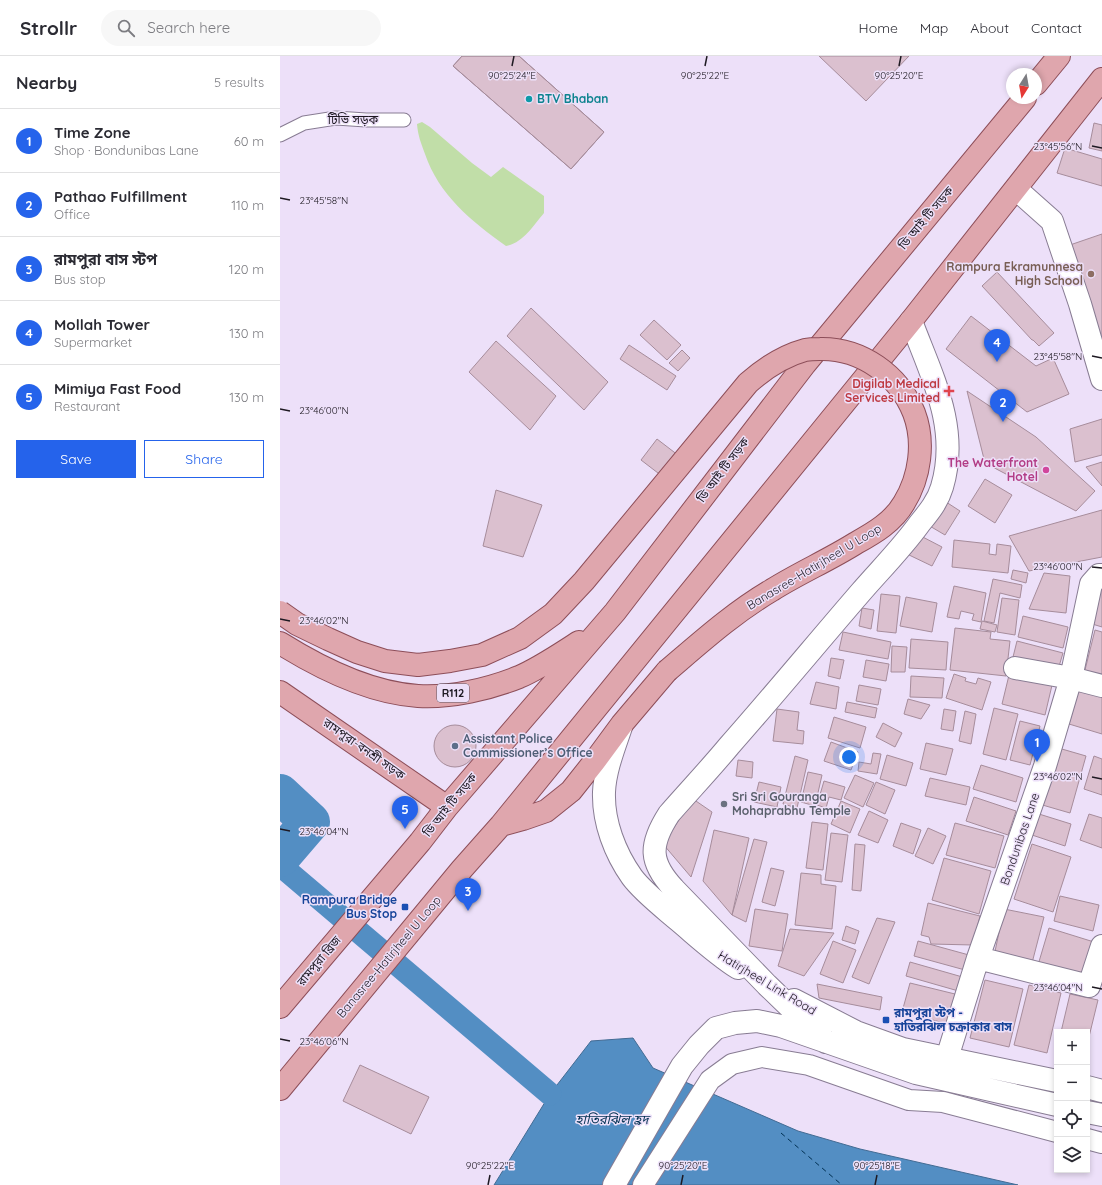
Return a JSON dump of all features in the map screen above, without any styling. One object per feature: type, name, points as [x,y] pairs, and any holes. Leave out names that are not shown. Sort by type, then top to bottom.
[{"type":"main road","points":[[1042,77],[1059,56]]},
{"type":"main road","points":[[501,825],[911,321],[1102,79]]},
{"type":"main road","name":"ডি আই টি সড়ক","points":[[420,842],[447,807],[614,612],[805,364],[1020,104]]},
{"type":"main road","points":[[1016,189],[1052,221],[1080,304],[1102,379]]},
{"type":"main road","points":[[826,1042],[767,985],[665,879],[657,866],[654,853],[656,840],[661,826],[669,814],[908,540],[935,502],[942,487],[946,464],[947,450],[945,414],[936,382],[925,359],[911,321]]},
{"type":"main road","name":"Banasree-Hatirjheel U Loop","points":[[280,612],[297,624],[328,639],[357,652],[385,661],[418,665],[482,655],[520,638],[553,614],[584,581],[748,383],[762,370],[778,360],[807,350],[839,350],[853,353],[874,364],[894,382],[907,399],[914,413],[918,428],[920,461],[914,481],[904,503],[890,521],[841,553],[772,590],[725,621],[667,671],[622,724],[571,791],[546,811],[501,825],[462,869],[280,1089]]},
{"type":"main road","name":"Bondunibas Lane","points":[[948,1058],[978,958],[1045,766],[1071,678],[1092,584],[1100,575],[1102,575]]},
{"type":"main road","name":"R112","points":[[280,643],[304,658],[338,675],[378,688],[418,696],[447,694],[483,689],[520,676],[555,658],[580,641],[614,612]]},
{"type":"main road","points":[[1015,668],[1071,678],[1102,686]]},
{"type":"main road","name":"রামপুরা-বনশ্রী সড়ক","points":[[280,692],[447,807]]},
{"type":"main road","name":"Hatirjheel Link Road","points":[[622,724],[612,754],[604,792],[608,827],[621,859],[632,878],[709,947],[737,968],[856,1032],[903,1049],[1054,1080]]},
{"type":"main road","name":"রামপুরা ব্রিজ","points":[[280,1007],[420,842]]},
{"type":"main road","points":[[978,958],[1088,986],[1102,946]]},
{"type":"main road","points":[[614,1185],[682,1066],[699,1045],[716,1028],[735,1022],[757,1021],[781,1026],[916,1073],[1054,1104]]},
{"type":"main road","points":[[1090,1088],[1102,1090]]},
{"type":"main road","points":[[1090,1113],[1102,1115]]},
{"type":"street","points":[[643,1185],[710,1080],[732,1064],[762,1057],[809,1065],[910,1100],[943,1102],[1054,1131]]},
{"type":"street","points":[[1090,1140],[1102,1143]]},
{"type":"lane","name":"টিভি সড়ক","points":[[280,135],[304,123],[336,118],[404,120]]},
{"type":"green space","points":[[422,122],[491,177],[503,167],[544,196],[544,213],[523,238],[506,246],[469,217],[448,195],[431,169],[422,146],[417,124]]},
{"type":"water","name":"হাতিরঝিল হ্রদ","points":[[633,1038],[653,1068],[798,1131],[860,1149],[1018,1185],[494,1185],[550,1094],[591,1041]]},
{"type":"building","name":"BTV Bhaban","points":[[462,56],[519,56],[604,132],[571,169],[453,66]]},
{"type":"building","name":"BTV Bhaban","points":[[462,56],[519,56],[604,132],[571,169],[453,66]]},
{"type":"building","points":[[819,56],[909,56],[866,101]]},
{"type":"building","points":[[1094,123],[1102,125],[1102,151],[1089,148]]},
{"type":"building","points":[[1065,148],[1102,159],[1102,186],[1057,173]]},
{"type":"building","points":[[1102,234],[1102,339],[1099,340],[1067,246]]},
{"type":"building","points":[[997,272],[1054,333],[1039,346],[982,286]]},
{"type":"building","points":[[531,308],[608,382],[584,410],[507,336]]},
{"type":"building","points":[[971,316],[1036,366],[1053,358],[1069,394],[1027,412],[946,349]]},
{"type":"building","points":[[654,320],[681,345],[667,360],[640,335]]},
{"type":"building","points":[[496,341],[556,396],[530,430],[469,372]]},
{"type":"building","points":[[629,345],[676,376],[667,390],[620,359]]},
{"type":"building","points":[[682,350],[690,358],[678,371],[669,363]]},
{"type":"building","points":[[967,391],[1036,437],[1095,491],[1076,511],[985,463]]},
{"type":"building","points":[[1102,419],[1102,455],[1075,462],[1070,429]]},
{"type":"building","points":[[657,439],[687,462],[671,483],[641,460]]},
{"type":"building","points":[[1102,462],[1102,486],[1086,467]]},
{"type":"building","points":[[985,479],[1012,495],[995,523],[968,506]]},
{"type":"building","points":[[496,490],[542,505],[523,557],[483,546]]},
{"type":"building","points":[[943,500],[960,511],[945,535],[928,525]]},
{"type":"building","points":[[1102,510],[1102,557],[1029,571],[1009,536]]},
{"type":"building","points":[[917,534],[942,547],[932,566],[907,554]]},
{"type":"building","points":[[954,540],[990,544],[989,554],[996,555],[997,544],[1011,546],[1008,573],[952,567]]},
{"type":"building","points":[[1013,570],[1028,573],[1026,583],[1011,579]]},
{"type":"building","points":[[1044,573],[1070,576],[1066,613],[1029,609]]},
{"type":"building","points":[[993,579],[1022,585],[1020,598],[1000,593],[994,623],[984,621]]},
{"type":"building","points":[[1102,579],[1102,627],[1089,623]]},
{"type":"building","points":[[954,586],[986,593],[981,622],[972,620],[974,614],[961,611],[959,619],[947,617]]},
{"type":"building","points":[[881,594],[900,596],[896,633],[877,631]]},
{"type":"building","points":[[906,597],[937,603],[932,632],[900,626]]},
{"type":"building","points":[[1002,598],[1019,600],[1015,635],[997,632]]},
{"type":"building","points":[[862,608],[874,610],[871,629],[859,626]]},
{"type":"building","points":[[1023,616],[1068,627],[1063,648],[1018,637]]},
{"type":"building","points":[[982,621],[997,625],[995,632],[980,629]]},
{"type":"building","points":[[955,628],[991,632],[990,639],[1010,641],[1006,676],[950,670]]},
{"type":"building","points":[[1095,630],[1102,632],[1102,679],[1084,674]]},
{"type":"building","points":[[843,632],[891,642],[888,659],[839,650]]},
{"type":"building","points":[[911,639],[948,642],[946,670],[909,668]]},
{"type":"building","points":[[1017,641],[1063,653],[1057,673],[1012,661]]},
{"type":"building","points":[[892,646],[907,647],[905,672],[891,672]]},
{"type":"building","points":[[831,658],[844,660],[840,679],[828,676]]},
{"type":"building","points":[[866,660],[889,664],[886,681],[863,677]]},
{"type":"building","points":[[1010,671],[1053,681],[1045,715],[1002,704]]},
{"type":"building","points":[[954,674],[966,678],[965,681],[976,684],[978,678],[991,682],[982,710],[946,698]]},
{"type":"building","points":[[911,676],[944,678],[942,698],[910,697]]},
{"type":"building","points":[[816,682],[839,687],[836,709],[810,704]]},
{"type":"building","points":[[1081,682],[1102,688],[1102,734],[1069,724]]},
{"type":"building","points":[[859,685],[881,689],[878,705],[856,701]]},
{"type":"building","points":[[908,699],[930,705],[921,719],[904,714]]},
{"type":"building","points":[[847,702],[877,708],[875,718],[845,712]]},
{"type":"building","points":[[994,708],[1018,714],[1006,760],[983,754]]},
{"type":"building","points":[[777,709],[799,712],[797,730],[804,731],[803,744],[773,741]]},
{"type":"building","points":[[944,709],[956,711],[953,731],[941,729]]},
{"type":"building","points":[[965,711],[976,714],[971,744],[959,741]]},
{"type":"building","points":[[834,717],[866,727],[860,748],[828,738]]},
{"type":"building","points":[[1020,721],[1040,726],[1030,765],[1010,760]]},
{"type":"building","points":[[883,723],[902,733],[895,747],[876,737]]},
{"type":"building","name":"Assistant Police Commissioner’s Office","points":[[455,725],[470,731],[476,746],[470,761],[455,767],[440,761],[434,746],[440,731]]},
{"type":"building","points":[[831,742],[858,752],[851,770],[824,761]]},
{"type":"building","points":[[926,743],[953,749],[946,775],[920,769]]},
{"type":"building","points":[[1055,747],[1086,756],[1070,813],[1039,804]]},
{"type":"building","points":[[873,753],[881,754],[877,774],[858,771],[859,762],[871,764]]},
{"type":"building","points":[[887,755],[913,763],[906,786],[880,779]]},
{"type":"building","points":[[795,756],[808,760],[797,808],[783,804]]},
{"type":"building","points":[[1094,756],[1102,759],[1102,795],[1084,789]]},
{"type":"building","points":[[738,760],[753,762],[752,778],[736,776]]},
{"type":"building","points":[[981,765],[1023,778],[1016,802],[973,789]]},
{"type":"building","points":[[808,772],[822,775],[815,806],[801,802]]},
{"type":"building","points":[[855,775],[874,783],[863,807],[844,798]]},
{"type":"building","points":[[930,778],[970,787],[966,805],[925,796]]},
{"type":"building","points":[[824,781],[845,787],[841,800],[829,797],[826,808],[817,805]]},
{"type":"building","points":[[759,782],[781,787],[777,807],[754,802]]},
{"type":"building","points":[[876,782],[895,790],[885,814],[866,805]]},
{"type":"building","points":[[974,797],[1016,811],[1008,835],[966,821]]},
{"type":"building","points":[[693,799],[712,812],[691,877],[663,844]]},
{"type":"building","points":[[841,801],[860,809],[850,833],[831,824]]},
{"type":"building","points":[[869,811],[888,820],[878,843],[858,835]]},
{"type":"building","points":[[1039,814],[1071,824],[1065,846],[1032,835]]},
{"type":"building","points":[[1089,814],[1102,818],[1102,848],[1080,840]]},
{"type":"building","points":[[812,822],[828,824],[823,870],[806,868]]},
{"type":"building","points":[[901,823],[921,830],[913,854],[893,846]]},
{"type":"building","points":[[955,823],[1004,836],[995,868],[946,855]]},
{"type":"building","points":[[928,828],[946,836],[933,864],[915,856]]},
{"type":"building","points":[[714,830],[749,838],[732,915],[703,881]]},
{"type":"building","points":[[831,833],[848,835],[842,882],[825,880]]},
{"type":"building","points":[[754,839],[767,842],[746,922],[732,915]]},
{"type":"building","points":[[855,844],[865,845],[861,891],[852,890]]},
{"type":"building","points":[[1032,844],[1071,857],[1053,912],[1014,899]]},
{"type":"building","points":[[944,858],[991,871],[979,914],[932,900]]},
{"type":"building","points":[[771,868],[784,871],[775,906],[762,902]]},
{"type":"building","points":[[801,873],[821,875],[821,884],[836,886],[832,929],[795,925]]},
{"type":"building","points":[[1060,896],[1099,905],[1093,931],[1054,921]]},
{"type":"building","points":[[928,903],[980,916],[973,945],[931,944],[929,937],[921,935]]},
{"type":"building","points":[[755,909],[788,914],[782,951],[749,946]]},
{"type":"building","points":[[1004,909],[1044,917],[1032,963],[994,956]]},
{"type":"building","points":[[877,918],[895,922],[869,984],[852,977]]},
{"type":"building","points":[[846,926],[859,931],[855,944],[842,940]]},
{"type":"building","points":[[1049,928],[1094,942],[1083,979],[1038,965]]},
{"type":"building","points":[[790,929],[834,933],[804,976],[778,966]]},
{"type":"building","points":[[833,941],[856,950],[843,983],[820,974]]},
{"type":"building","points":[[918,941],[969,955],[965,970],[914,956]]},
{"type":"building","points":[[910,962],[966,978],[962,992],[906,976]]},
{"type":"building","points":[[985,980],[1023,989],[1009,1047],[970,1038]]},
{"type":"building","points":[[910,983],[955,994],[948,1024],[902,1012]]},
{"type":"building","points":[[817,984],[882,997],[880,1010],[819,998]]},
{"type":"building","points":[[1029,985],[1061,993],[1047,1053],[1014,1045]]},
{"type":"building","points":[[1070,994],[1098,1000],[1090,1033],[1090,1029],[1062,1029]]},
{"type":"building","points":[[360,1065],[429,1097],[411,1134],[343,1101]]},
{"type":"waterway","points":[[280,794],[310,822],[280,857]]},
{"type":"waterway","points":[[280,865],[550,1094]]},
{"type":"ferry route","points":[[781,1133],[842,1185]]},
{"type":"place","name":"BTV Bhaban","points":[[529,99]]},
{"type":"place","name":"Rampura Ekramunnesa High School","points":[[1091,274]]},
{"type":"place","name":"Mollah Tower","points":[[997,362]]},
{"type":"place","name":"Digilab Medical Services Limited","points":[[949,391]]},
{"type":"place","name":"Pathao Fulfillment","points":[[1003,422]]},
{"type":"place","name":"The Waterfront Hotel","points":[[1046,470]]},
{"type":"place","name":"Assistant Police Commissioner’s Office","points":[[455,746]]},
{"type":"place","name":"Time Zone","points":[[1037,762]]},
{"type":"place","name":"Sri Sri Gouranga Mohaprabhu Temple","points":[[724,804]]},
{"type":"place","name":"Mimiya Fast Food","points":[[405,829]]},
{"type":"place","name":"Rampura Bridge Bus Stop","points":[[405,907]]},
{"type":"place","name":"রামপুরা বাস স্টপ","points":[[468,911]]},
{"type":"place","name":"রামপুরা স্টপ - হাতিরঝিল চক্রাকার বাস","points":[[886,1020]]}]
